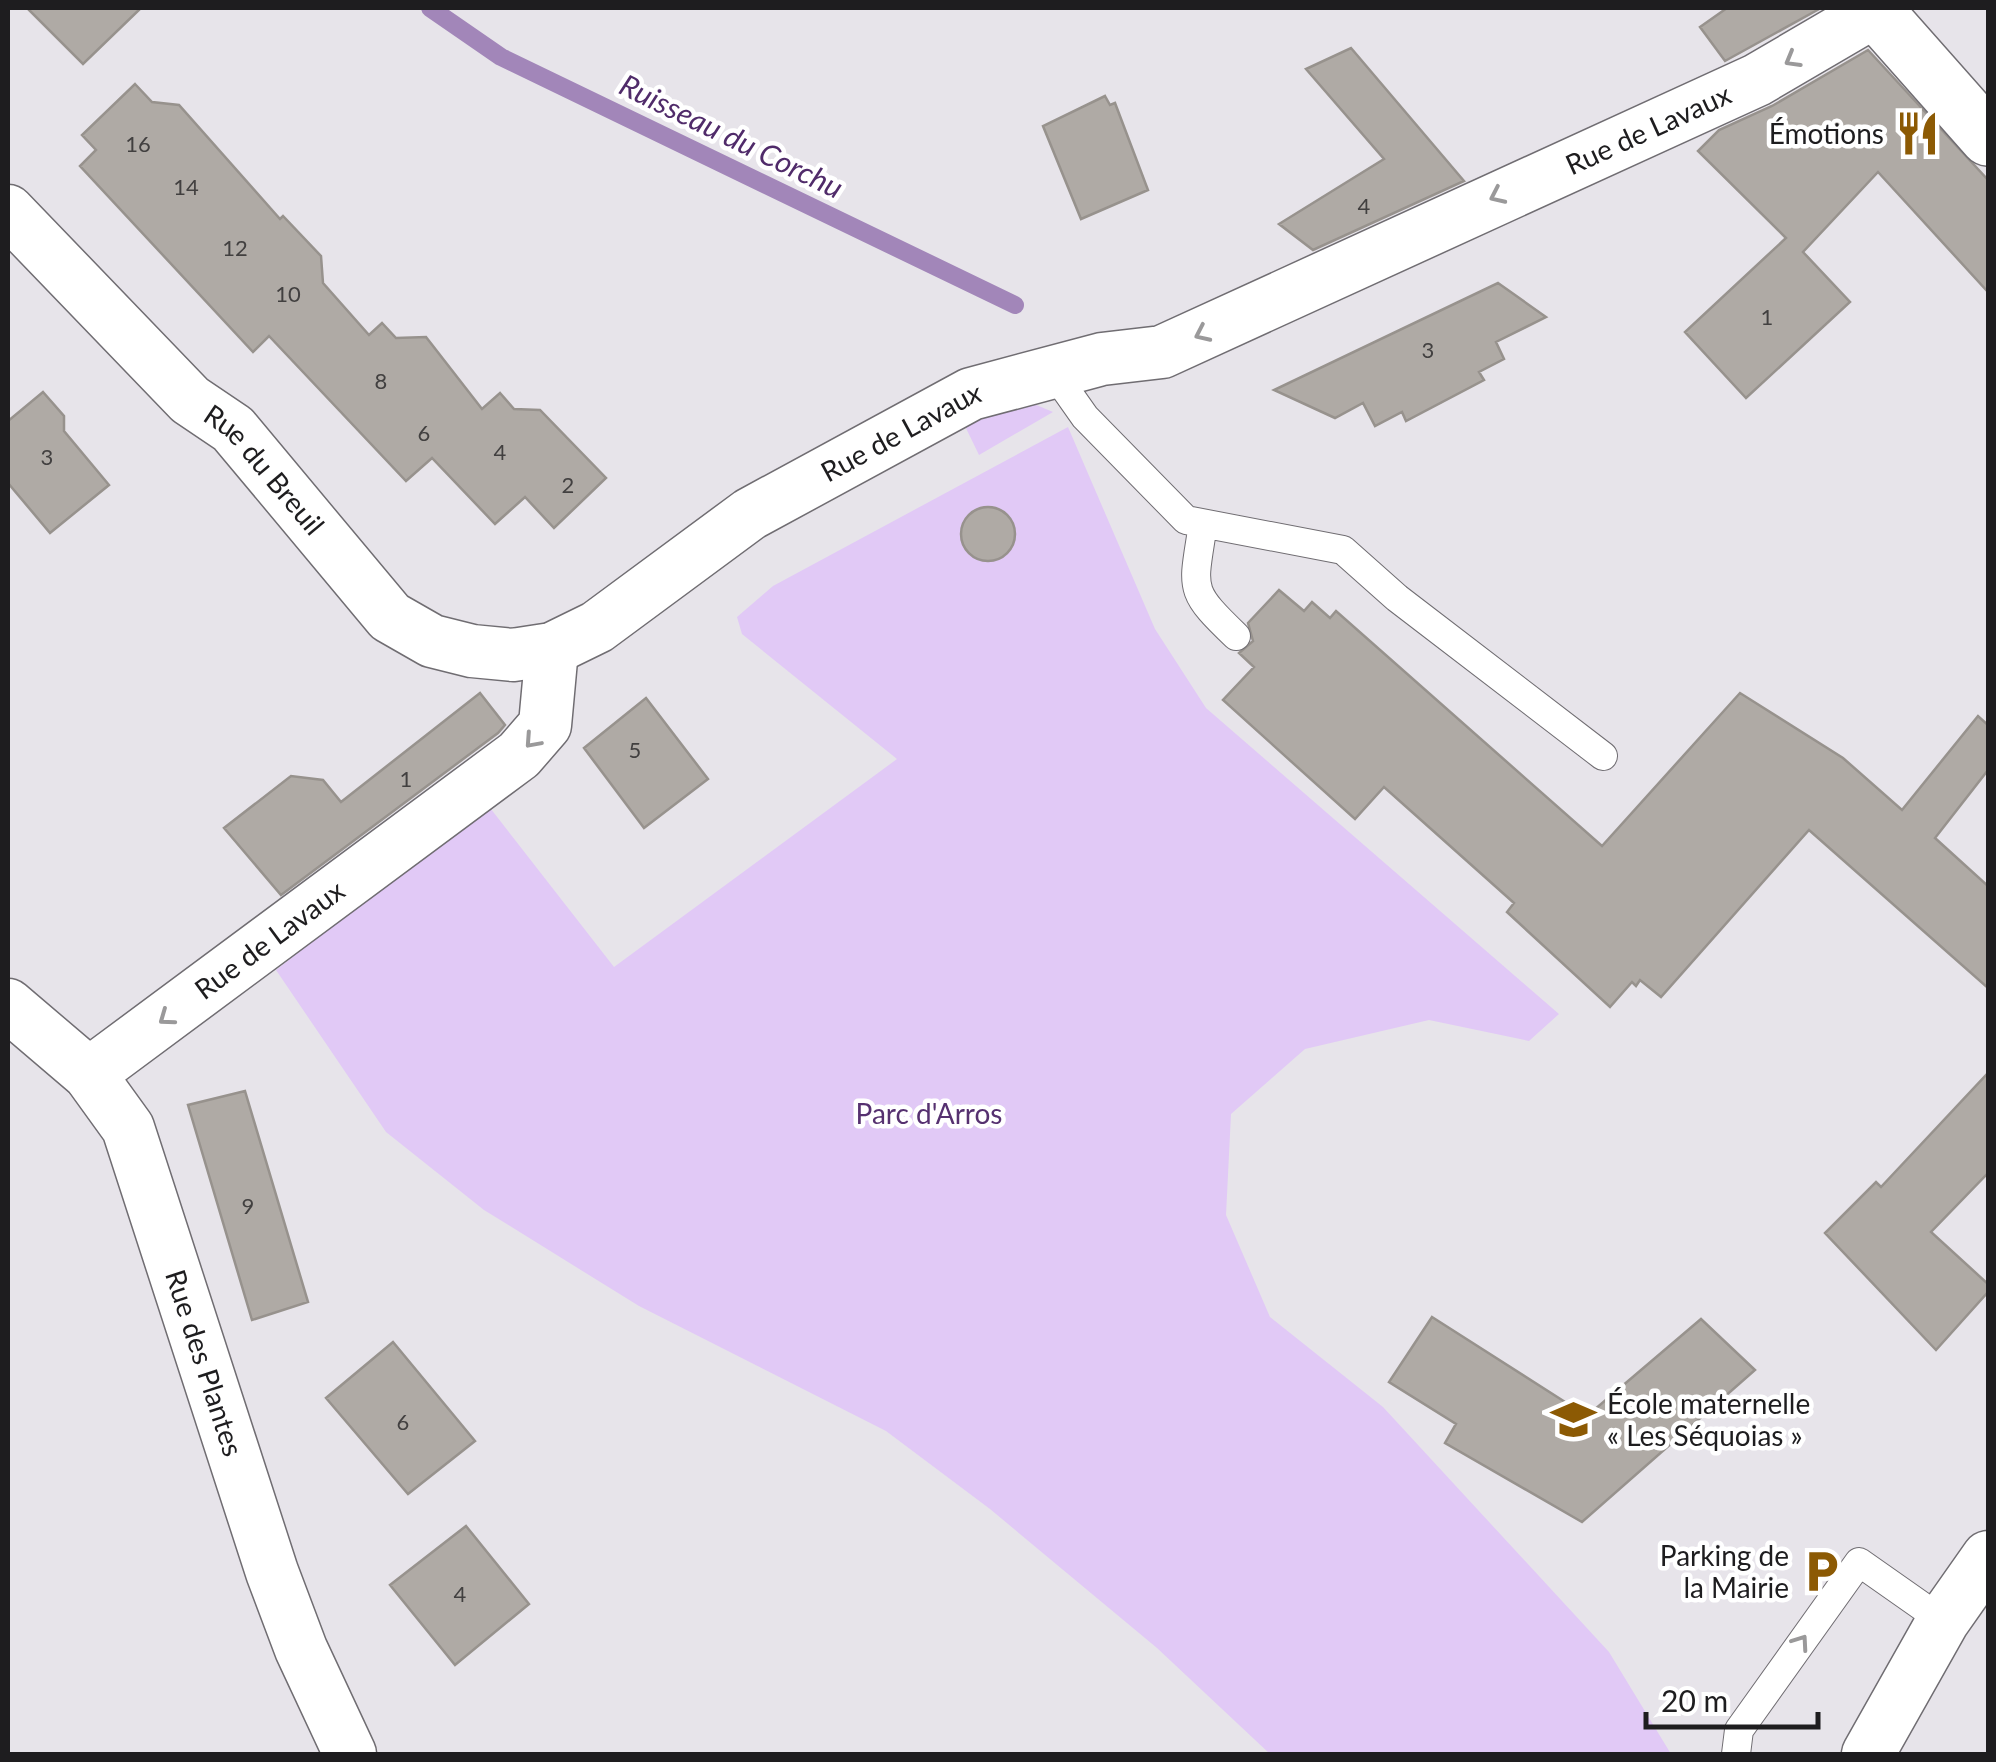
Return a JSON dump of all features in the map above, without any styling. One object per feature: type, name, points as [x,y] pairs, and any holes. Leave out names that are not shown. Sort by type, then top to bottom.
[{"type":"street","points":[[1877,9],[1988,138]]},
{"type":"street","name":"Rue de Lavaux","points":[[89,1074],[519,755],[545,725],[552,649],[597,628],[750,514],[971,394],[1102,359],[1162,352],[1757,80],[1877,9]]},
{"type":"street","name":"Rue du Breuil","points":[[8,211],[190,400],[233,429],[390,616],[432,641],[472,651],[513,655],[552,649]]},
{"type":"street","name":"Rue des Plantes","points":[[8,1004],[89,1074],[128,1128],[272,1572],[301,1649],[350,1754]]},
{"type":"street","points":[[1868,1754],[1943,1621],[1988,1556]]},
{"type":"lane","points":[[1054,373],[1085,417],[1186,520],[1343,550],[1397,598],[1602,756]]},
{"type":"lane","points":[[1203,524],[1194,582],[1199,601],[1236,636]]},
{"type":"lane","points":[[1736,1754],[1740,1730],[1859,1562],[1943,1621]]},
{"type":"green space","points":[[1034,404],[1053,412],[979,455],[963,422]]},
{"type":"green space","name":"Parc d'Arros","points":[[1068,427],[1155,629],[1206,708],[1559,1014],[1529,1041],[1429,1020],[1305,1049],[1231,1114],[1226,1215],[1270,1317],[1383,1407],[1609,1652],[1671,1754],[1270,1754],[1157,1648],[990,1509],[886,1431],[639,1306],[484,1210],[386,1132],[276,970],[487,804],[614,967],[897,759],[742,634],[737,617],[773,586]]},
{"type":"building","points":[[27,8],[141,8],[83,64]]},
{"type":"building","points":[[1727,8],[1821,8],[1725,61],[1700,27]]},
{"type":"building","points":[[1351,48],[1464,181],[1313,250],[1279,224],[1384,159],[1306,69]]},
{"type":"building","points":[[1868,50],[1988,180],[1988,292],[1878,172],[1803,252],[1850,302],[1746,398],[1685,332],[1786,238],[1698,151],[1719,130],[1772,106]]},
{"type":"building","points":[[135,84],[152,102],[179,105],[280,219],[283,216],[321,256],[323,283],[369,335],[382,323],[396,338],[426,337],[482,409],[500,393],[514,409],[540,410],[606,478],[554,528],[525,497],[495,524],[432,458],[406,481],[269,336],[253,352],[80,166],[96,150],[82,135]]},
{"type":"building","points":[[1105,96],[1110,105],[1115,103],[1148,190],[1081,219],[1043,126]]},
{"type":"building","points":[[1498,283],[1546,317],[1496,342],[1504,359],[1479,372],[1484,380],[1406,421],[1402,412],[1375,426],[1363,403],[1335,418],[1274,390]]},
{"type":"building","points":[[43,392],[64,416],[64,431],[109,485],[50,533],[8,483],[8,421]]},
{"type":"building","points":[[988,507],[1007,515],[1015,534],[1007,553],[988,561],[969,553],[961,534],[969,515]]},
{"type":"building","points":[[1279,590],[1304,611],[1312,602],[1330,618],[1336,611],[1602,846],[1740,693],[1843,758],[1902,810],[1978,716],[1988,725],[1988,770],[1935,838],[1988,886],[1988,988],[1809,830],[1661,997],[1640,980],[1636,986],[1632,982],[1610,1007],[1507,912],[1514,903],[1384,787],[1355,819],[1223,700],[1254,667],[1239,653],[1253,641],[1248,623]]},
{"type":"building","points":[[480,693],[505,725],[498,733],[281,895],[224,828],[291,776],[323,780],[341,802]]},
{"type":"building","points":[[646,698],[708,779],[644,828],[584,748]]},
{"type":"building","points":[[1988,1073],[1988,1173],[1931,1232],[1988,1284],[1988,1292],[1936,1350],[1825,1233],[1876,1182],[1881,1187]]},
{"type":"building","points":[[245,1091],[308,1302],[252,1320],[188,1105]]},
{"type":"building","name":"École maternelle « Les Séquoias »","points":[[1432,1317],[1587,1416],[1701,1319],[1755,1370],[1582,1522],[1445,1443],[1456,1424],[1389,1382]]},
{"type":"building","points":[[393,1342],[475,1441],[408,1494],[326,1398]]},
{"type":"building","points":[[466,1526],[529,1604],[455,1665],[390,1585]]},
{"type":"waterway","name":"Ruisseau du Corchu","points":[[430,8],[501,57],[1015,305]]},
{"type":"place","name":"Émotions","points":[[1917,134]]},
{"type":"place","name":"École maternelle « Les Séquoias »","points":[[1574,1420]]},
{"type":"place","name":"Parking de la Mairie","points":[[1822,1572]]}]
